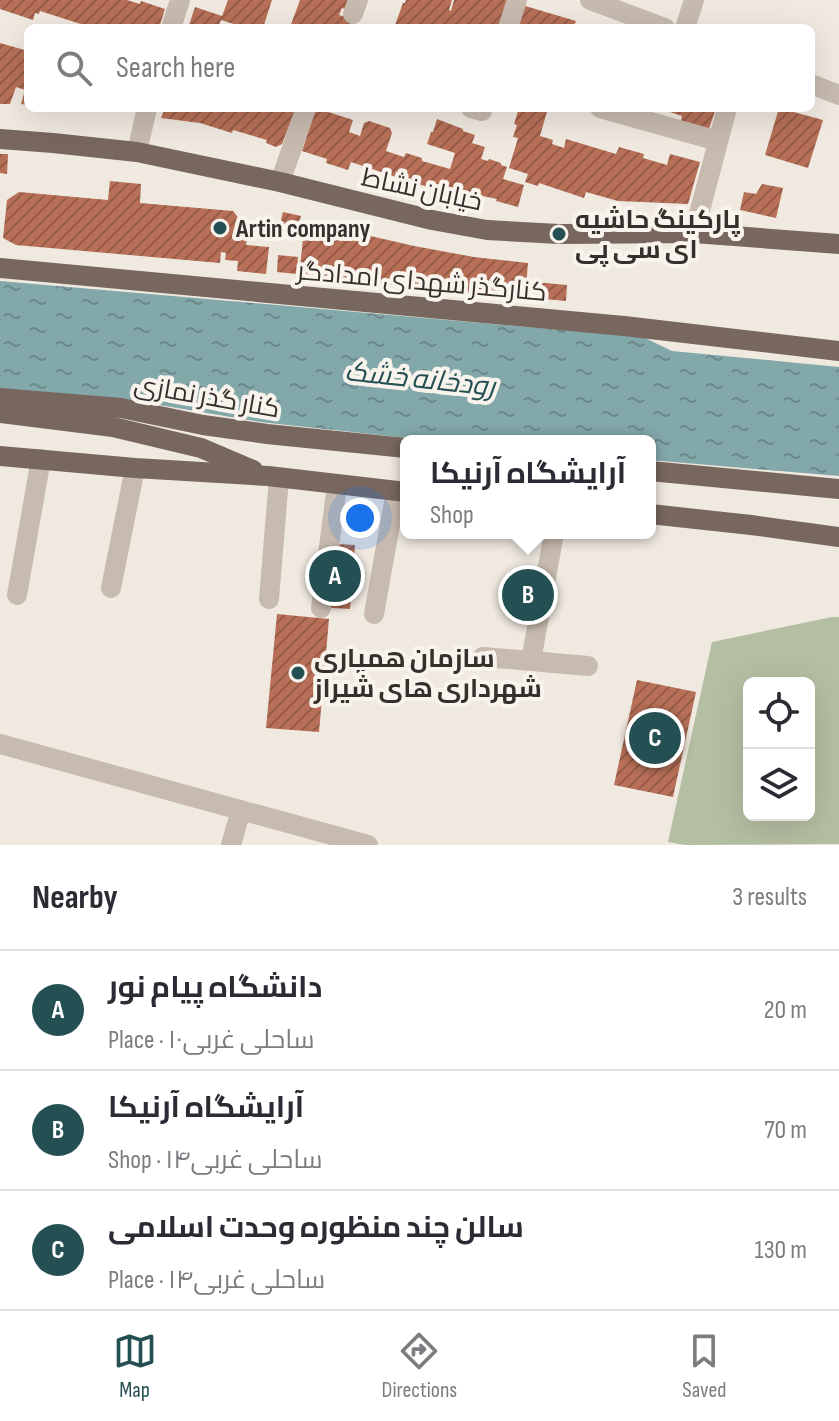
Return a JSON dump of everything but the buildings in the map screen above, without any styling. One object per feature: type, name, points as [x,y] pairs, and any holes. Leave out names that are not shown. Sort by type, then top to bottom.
[{"type":"main road","name":"خیابان نشاط","points":[[0,139],[137,152],[487,230],[559,234],[694,233],[839,244]]},
{"type":"main road","name":"کنارگذر شهدای امدادگر","points":[[0,268],[608,324],[839,351]]},
{"type":"main road","name":"کنار گذر نمازی","points":[[0,398],[121,408],[203,425],[400,447]]},
{"type":"main road","points":[[0,413],[113,427],[201,448],[274,477]]},
{"type":"main road","points":[[0,456],[274,477],[400,491]]},
{"type":"main road","points":[[656,472],[839,489]]},
{"type":"main road","points":[[656,515],[839,537]]},
{"type":"street","points":[[172,24],[180,0]]},
{"type":"street","points":[[509,24],[517,0]]},
{"type":"street","points":[[590,0],[654,24]]},
{"type":"street","points":[[686,24],[694,0]]},
{"type":"street","points":[[815,86],[839,95]]},
{"type":"street","points":[[137,152],[146,112]]},
{"type":"street","points":[[280,182],[305,112]]},
{"type":"street","points":[[614,112],[718,141]]},
{"type":"street","points":[[694,233],[726,112]]},
{"type":"street","points":[[17,595],[41,459]]},
{"type":"street","points":[[111,588],[135,468]]},
{"type":"street","points":[[269,599],[274,477]]},
{"type":"street","points":[[321,608],[337,485]]},
{"type":"street","points":[[374,614],[400,496]]},
{"type":"street","points":[[531,661],[553,539]]},
{"type":"street","points":[[483,657],[588,666]]},
{"type":"street","points":[[0,744],[241,810],[303,836],[368,845]]},
{"type":"street","points":[[231,845],[241,810]]},
{"type":"green space","points":[[839,617],[839,844],[685,845],[668,842],[712,642]]},
{"type":"water","name":"رودخانه خشک","points":[[0,281],[643,337],[672,351],[839,367],[839,476],[656,461],[656,435],[400,437],[260,422],[130,400],[0,389]]},
{"type":"place","name":"Artin company","points":[[220,228]]},
{"type":"place","name":"پارکینگ حاشیه ای سی پی","points":[[559,234]]},
{"type":"place","name":"دانشگاه پیام نور","points":[[335,576]]},
{"type":"place","name":"آرایشگاه آرنیکا","points":[[528,595]]},
{"type":"place","name":"سازمان همیاری شهرداری های شیراز","points":[[298,673]]},
{"type":"place","name":"سالن چند منظوره وحدت اسلامی","points":[[655,738]]}]
